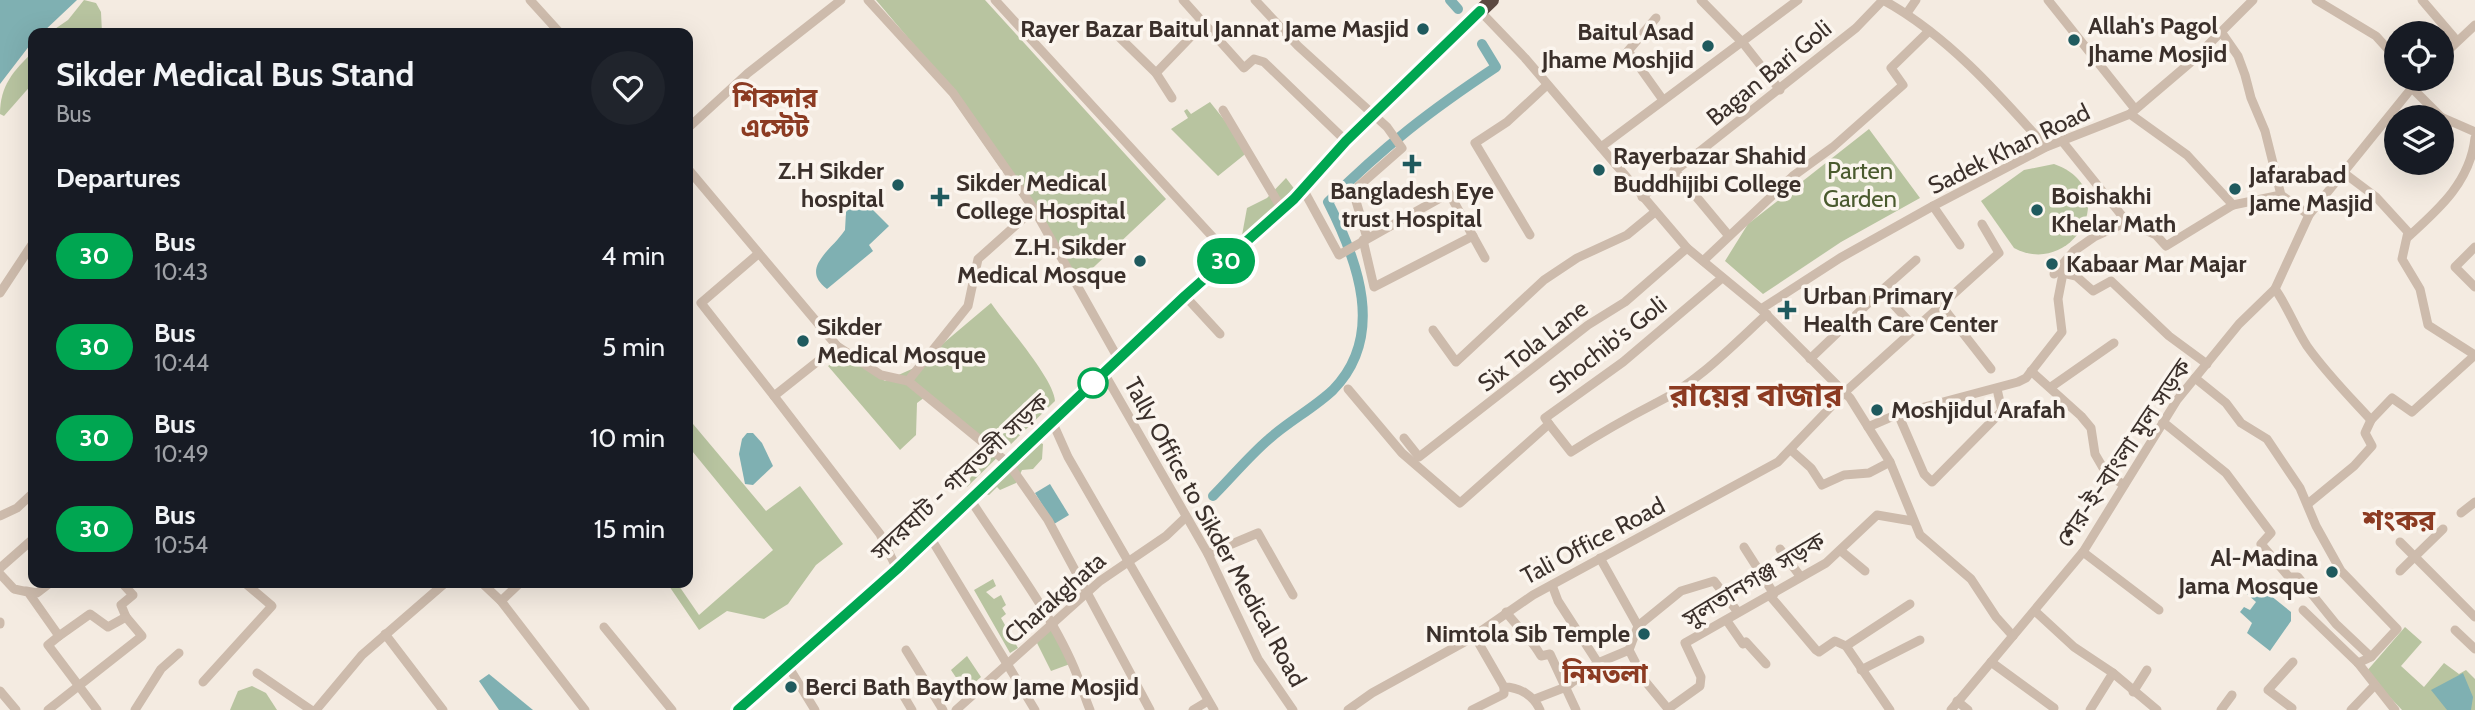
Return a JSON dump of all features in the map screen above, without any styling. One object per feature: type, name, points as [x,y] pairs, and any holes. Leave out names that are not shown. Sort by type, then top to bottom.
[{"type":"highway","name":"সদরঘাট - গাবতলী সড়ক","points":[[738,710],[897,569],[1185,296],[1232,258],[1303,189],[1346,141],[1492,0]]},
{"type":"street","points":[[530,0],[555,28]]},
{"type":"street","points":[[868,0],[953,93],[1034,209],[1119,360]]},
{"type":"street","points":[[995,0],[1232,258]]},
{"type":"street","points":[[1184,0],[1244,68],[1254,59],[1264,62],[1346,141]]},
{"type":"street","points":[[1255,0],[1298,46],[1387,127],[1402,148],[1353,191],[1374,287],[1473,236]]},
{"type":"street","points":[[1702,0],[1743,43],[1780,90]]},
{"type":"street","points":[[1601,147],[1798,0]]},
{"type":"street","points":[[1883,0],[1907,13],[1985,80],[2046,147]]},
{"type":"street","name":"Bagan Bari Goli","points":[[1643,197],[1674,170],[1780,90],[1856,27],[1883,0]]},
{"type":"street","points":[[1907,13],[1916,0]]},
{"type":"street","points":[[2048,0],[2133,112],[2187,155],[2232,205]]},
{"type":"street","points":[[2316,0],[2376,36],[2384,45]]},
{"type":"street","points":[[2422,0],[2457,41]]},
{"type":"street","points":[[693,123],[748,73],[834,2]]},
{"type":"street","name":"Sadek Khan Road","points":[[1549,424],[1571,452],[1639,409],[1657,403],[1702,371],[1764,312],[1840,258],[2046,147],[2133,112],[2222,33],[2249,2]]},
{"type":"street","points":[[1480,11],[1688,248],[1764,312],[1845,392],[1889,462],[1920,535],[1971,579],[1996,617],[2013,636]]},
{"type":"street","points":[[1656,18],[1628,51],[1663,100]]},
{"type":"street","points":[[1156,73],[1205,22]]},
{"type":"street","points":[[2454,44],[2475,25]]},
{"type":"street","points":[[1703,261],[1793,176],[1833,148],[1903,85],[1891,68],[1929,31]]},
{"type":"street","points":[[2222,33],[2245,75],[2265,131],[2281,195],[2309,215]]},
{"type":"street","points":[[1116,34],[1156,73],[1172,98]]},
{"type":"street","points":[[1530,235],[1475,144],[1507,122],[1547,85]]},
{"type":"street","name":"শের-ই-বাংলা মূল সড়ক","points":[[1951,710],[2083,552],[2163,422],[2195,377],[2239,324],[2275,289],[2309,215],[2407,91]]},
{"type":"street","points":[[2421,91],[2432,105]]},
{"type":"street","points":[[1223,110],[1282,210]]},
{"type":"street","points":[[2454,123],[2475,132]]},
{"type":"street","points":[[2408,237],[2429,218],[2469,168],[2475,138]]},
{"type":"street","points":[[2062,141],[2127,222],[2156,235],[2166,246],[2232,205],[2281,195]]},
{"type":"street","points":[[1674,170],[1729,236]]},
{"type":"street","points":[[2309,503],[2354,466],[2372,446],[2365,433],[2371,420],[2392,398],[2412,412],[2475,355],[2437,333],[2424,319],[2420,289],[2402,259],[2408,237],[2406,228],[2376,197],[2344,173]]},
{"type":"street","points":[[693,175],[837,346],[881,374],[908,381],[1008,463],[1048,520],[1150,710]]},
{"type":"street","points":[[1303,189],[1339,255],[1449,193],[1485,258]]},
{"type":"street","points":[[1933,206],[1960,245]]},
{"type":"street","points":[[908,381],[968,306],[978,259],[1034,209]]},
{"type":"street","points":[[1433,330],[1456,362],[1544,280],[1577,258],[1627,235],[1654,212]]},
{"type":"street","points":[[1868,427],[1898,414],[2018,382],[2031,371],[2062,332],[2058,317],[2061,270],[2074,251],[2094,237],[2127,222]]},
{"type":"street","name":"Tali Office Road","points":[[1348,710],[1372,693],[1474,635],[1552,584],[1699,507],[1792,451],[1845,392],[1999,253],[1982,224]]},
{"type":"street","points":[[2475,247],[2455,267],[2475,286]]},
{"type":"street","name":"Six Tola Lane","points":[[1404,438],[1419,457],[1577,333],[1625,302],[1688,248]]},
{"type":"street","points":[[3,289],[28,251]]},
{"type":"street","points":[[758,254],[701,303],[880,534],[897,569]]},
{"type":"street","points":[[1810,359],[1916,260]]},
{"type":"street","points":[[2061,270],[2076,276],[2093,291],[2111,281],[2169,336],[2207,364]]},
{"type":"street","name":"Shochib's Goli","points":[[1348,388],[1402,453],[1460,503],[1549,424],[1545,418],[1623,362],[1722,278]]},
{"type":"street","points":[[2275,289],[2287,305],[2308,347],[2354,404],[2371,420]]},
{"type":"street","points":[[1881,291],[1916,329]]},
{"type":"street","points":[[1185,296],[1220,334]]},
{"type":"street","points":[[1941,305],[1991,369]]},
{"type":"street","points":[[2051,387],[2114,343]]},
{"type":"street","points":[[774,396],[837,346]]},
{"type":"street","points":[[2031,371],[2051,387],[2091,428],[2095,454],[2106,472],[2124,485]]},
{"type":"street","name":"Tally Office to Sikder Medical Road","points":[[1104,373],[1208,554],[1258,659],[1293,710]]},
{"type":"street","points":[[2195,377],[2226,403],[2241,423],[2267,439],[2309,503],[2316,526],[2341,570],[2398,629],[2371,657],[2358,663]]},
{"type":"street","points":[[1898,414],[1924,474],[1932,482],[2002,411],[1997,389]]},
{"type":"street","points":[[1052,421],[1068,457],[1094,498],[1126,561],[1211,706],[1194,710]]},
{"type":"street","points":[[2163,422],[2226,473],[2271,534],[2261,544],[2289,577],[2298,577],[2336,624],[2371,657]]},
{"type":"street","points":[[1792,451],[1811,468],[1822,485],[1844,475],[1869,473],[1889,462]]},
{"type":"street","points":[[0,516],[17,508],[28,498]]},
{"type":"street","points":[[970,499],[1051,625],[1078,676],[1081,692],[1090,710]]},
{"type":"street","points":[[2461,513],[2475,502]]},
{"type":"street","name":"সুলতানগঞ্জ সড়ক","points":[[1669,709],[1700,686],[1702,677],[1685,643],[1727,621],[1737,611],[1772,596],[1841,551],[1857,531],[1877,515],[1912,521]]},
{"type":"street","name":"Charakghata","points":[[956,710],[1126,561],[1166,536],[1186,517]]},
{"type":"street","points":[[2400,571],[2443,529]]},
{"type":"street","points":[[1208,554],[1258,533],[1293,595]]},
{"type":"street","points":[[930,537],[1010,663],[1035,710]]},
{"type":"street","points":[[2400,542],[2475,617]]},
{"type":"street","points":[[0,568],[28,543]]},
{"type":"street","points":[[1744,547],[1772,596],[1816,650],[1819,652],[1835,641],[1846,646],[1861,670],[1870,677],[1890,710]]},
{"type":"street","points":[[1780,549],[1800,576]]},
{"type":"street","points":[[1841,551],[1865,571]]},
{"type":"street","points":[[2083,552],[2159,610]]},
{"type":"street","points":[[1600,558],[1638,626]]},
{"type":"street","points":[[0,574],[14,589],[28,593],[60,636]]},
{"type":"street","points":[[1535,699],[1566,687],[1598,663],[1629,650],[1638,626],[1681,591],[1714,582],[1737,611]]},
{"type":"street","points":[[1552,584],[1558,601],[1598,663]]},
{"type":"street","points":[[14,589],[37,593],[44,588]]},
{"type":"street","points":[[48,710],[142,636],[126,617],[121,605],[132,595],[126,588]]},
{"type":"street","points":[[203,682],[272,606],[251,588]]},
{"type":"street","points":[[257,673],[313,710],[362,655],[438,588]]},
{"type":"street","points":[[487,588],[501,601],[585,710]]},
{"type":"street","points":[[501,601],[515,588]]},
{"type":"street","points":[[1846,646],[1910,604]]},
{"type":"street","points":[[2303,610],[2358,663],[2395,710]]},
{"type":"street","points":[[1506,612],[1522,635],[1533,640],[1541,656],[1549,654],[1576,710]]},
{"type":"street","points":[[2035,612],[2074,647],[2113,673],[2157,710]]},
{"type":"street","points":[[97,710],[48,645],[90,614],[108,627],[126,617]]},
{"type":"street","points":[[1727,621],[1743,644],[1746,642],[1766,664]]},
{"type":"street","points":[[604,627],[672,710]]},
{"type":"street","points":[[2455,630],[2475,649]]},
{"type":"street","points":[[385,634],[443,710]]},
{"type":"street","points":[[1472,710],[1504,694],[1504,687],[1474,635]]},
{"type":"street","points":[[1861,670],[1920,640]]},
{"type":"street","points":[[906,650],[943,710]]},
{"type":"street","points":[[1629,650],[1645,681],[1669,709]]},
{"type":"street","points":[[135,710],[161,669],[179,653]]},
{"type":"street","points":[[1991,662],[2054,708]]},
{"type":"street","points":[[2293,662],[2268,690],[2294,709]]},
{"type":"street","points":[[788,666],[815,710]]},
{"type":"street","points":[[2133,692],[2147,670]]},
{"type":"street","points":[[2090,710],[2113,673]]},
{"type":"street","points":[[896,683],[912,710]]},
{"type":"street","points":[[2351,710],[2374,686]]},
{"type":"street","points":[[1504,687],[1514,687],[1535,699],[1539,710]]},
{"type":"street","points":[[0,691],[13,709]]},
{"type":"street","points":[[2221,710],[2231,695]]},
{"type":"street","points":[[1957,701],[1968,710]]},
{"type":"green space","points":[[84,0],[96,3],[101,12],[102,28],[56,28],[68,20]]},
{"type":"green space","points":[[876,0],[985,0],[1166,199],[1079,281],[920,52]]},
{"type":"green space","points":[[28,57],[28,89],[4,116],[0,114],[2,95],[19,66]]},
{"type":"green space","points":[[1210,102],[1249,151],[1218,176],[1171,129],[1188,118],[1184,111],[1187,109],[1191,114]]},
{"type":"green space","name":"Parten Garden","points":[[1869,129],[1920,198],[1841,242],[1763,294],[1725,261],[1748,224]]},
{"type":"green space","name":"Boishakhi Khelar Math","points":[[2054,164],[2075,176],[2086,192],[2088,210],[2082,227],[2071,242],[2055,251],[2035,254],[2014,248],[1981,201],[2024,170]]},
{"type":"green space","points":[[1286,178],[1296,191],[1240,246],[1247,208],[1267,198]]},
{"type":"green space","points":[[991,303],[1038,366],[1053,391],[1055,401],[967,487],[986,446],[929,394],[917,403],[916,435],[900,450],[828,366],[846,354],[885,381],[914,368]]},
{"type":"green space","points":[[693,424],[766,511],[800,486],[843,544],[816,565],[788,604],[764,619],[727,611],[699,630],[670,588],[680,588],[699,615],[773,550],[693,452]]},
{"type":"green space","points":[[1034,440],[1043,444],[1042,459],[1033,469],[1022,470],[1016,483],[1000,490],[997,487],[989,495],[979,492]]},
{"type":"green space","points":[[993,579],[996,586],[986,592],[994,599],[1001,595],[1006,605],[1002,608],[1006,614],[1001,618],[1018,648],[1010,653],[974,590]]},
{"type":"green space","points":[[2405,627],[2422,642],[2401,666],[2424,687],[2444,663],[2459,674],[2466,670],[2475,679],[2475,710],[2402,710],[2366,672]]},
{"type":"green space","points":[[1051,629],[1070,664],[1051,671],[1036,641]]},
{"type":"green space","points":[[967,656],[981,677],[965,691],[951,670]]},
{"type":"green space","points":[[252,686],[266,693],[277,710],[230,710],[238,691]]},
{"type":"water","points":[[0,0],[77,0],[47,28],[28,28],[28,48],[0,84]]},
{"type":"water","points":[[860,197],[889,226],[869,245],[873,251],[827,289],[819,281],[817,266],[845,230],[846,212]]},
{"type":"water","points":[[747,433],[753,433],[762,443],[773,466],[753,485],[745,484],[739,454],[742,439]]},
{"type":"water","points":[[1050,484],[1069,515],[1054,524],[1035,493]]},
{"type":"water","points":[[2255,583],[2291,612],[2291,621],[2270,651],[2247,633],[2252,623],[2240,612],[2244,607],[2250,610],[2256,602],[2247,594]]},
{"type":"water","points":[[2463,673],[2473,697],[2471,710],[2447,710],[2431,690]]},
{"type":"water","points":[[489,674],[533,710],[499,710],[479,681]]},
{"type":"waterway","points":[[1450,0],[1458,9]]},
{"type":"waterway","points":[[1213,496],[1269,439],[1333,390],[1349,369],[1359,346],[1363,322],[1362,298],[1349,249],[1328,202],[1408,130],[1496,67],[1482,44]]},
{"type":"bus line","name":"30","points":[[738,710],[897,569],[1185,296],[1294,199],[1346,141],[1480,11]]},
{"type":"place","name":"Rayer Bazar Baitul Jannat Jame Masjid","points":[[1423,29]]},
{"type":"place","name":"Allah's Pagol Jhame Mosjid","points":[[2074,40]]},
{"type":"place","name":"Baitul Asad Jhame Moshjid","points":[[1708,46]]},
{"type":"place","name":"Bangladesh Eye trust Hospital","points":[[1412,164]]},
{"type":"place","name":"Rayerbazar Shahid Buddhijibi College","points":[[1599,170]]},
{"type":"place","name":"Z.H Sikder hospital","points":[[898,185]]},
{"type":"place","name":"Jafarabad Jame Masjid","points":[[2235,189]]},
{"type":"place","name":"Sikder Medical College Hospital","points":[[940,197]]},
{"type":"place","name":"Boishakhi Khelar Math","points":[[2037,210]]},
{"type":"place","name":"Z.H. Sikder Medical Mosque","points":[[1140,261]]},
{"type":"place","name":"Kabaar Mar Majar","points":[[2052,264]]},
{"type":"place","name":"Urban Primary Health Care Center","points":[[1787,310]]},
{"type":"place","name":"Sikder Medical Mosque","points":[[803,341]]},
{"type":"place","name":"Moshjidul Arafah","points":[[1877,410]]},
{"type":"place","name":"Al-Madina Jama Mosque","points":[[2332,572]]},
{"type":"place","name":"Nimtola Sib Temple","points":[[1644,634]]},
{"type":"place","name":"Berci Bath Baythow Jame Mosjid","points":[[791,687]]},
{"type":"district","name":"শিকদার এস্টেট","points":[[775,113]]},
{"type":"district","name":"রায়ের বাজার","points":[[1756,395]]},
{"type":"district","name":"শংকর","points":[[2399,520]]},
{"type":"district","name":"নিমতলা","points":[[1605,674]]}]
